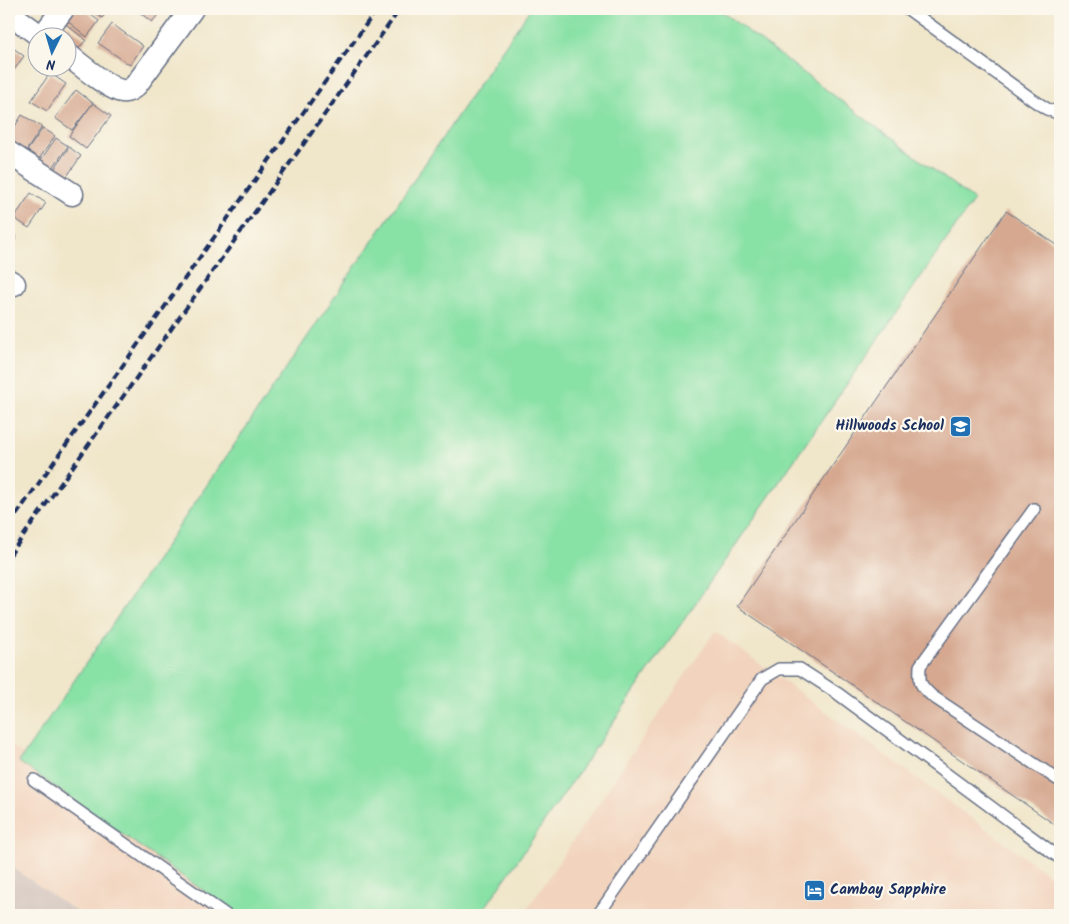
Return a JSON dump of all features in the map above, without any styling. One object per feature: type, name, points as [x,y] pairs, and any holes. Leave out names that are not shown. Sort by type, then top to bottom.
[{"type":"street","points":[[49,28],[63,9]]},
{"type":"street","points":[[78,62],[110,86],[120,91],[128,91],[136,85],[192,9]]},
{"type":"street","points":[[9,13],[30,28]]},
{"type":"street","points":[[9,153],[72,194]]},
{"type":"lane","points":[[908,9],[1033,100],[1047,109],[1060,114]]},
{"type":"lane","points":[[1034,509],[920,666],[919,679],[922,686],[932,696],[1060,781]]},
{"type":"lane","points":[[598,915],[762,679],[779,668],[800,669],[837,693],[1060,858]]},
{"type":"lane","points":[[34,780],[226,915]]},
{"type":"shaded area","points":[[715,631],[1060,883],[1060,915],[523,915]]},
{"type":"shaded area","points":[[9,745],[273,915],[81,915],[9,865]]},
{"type":"shaded area","points":[[9,865],[81,915],[9,915]]},
{"type":"green space","points":[[530,9],[718,9],[974,200],[480,915],[238,915],[19,762]]},
{"type":"building","points":[[74,9],[83,9],[99,21],[87,37],[65,19]]},
{"type":"building","points":[[90,9],[110,9],[102,18]]},
{"type":"building","points":[[135,9],[163,9],[152,22]]},
{"type":"building","points":[[63,22],[71,28],[59,28]]},
{"type":"building","points":[[112,24],[143,46],[130,65],[98,43]]},
{"type":"building","points":[[78,34],[86,40],[78,49]]},
{"type":"building","points":[[9,45],[24,56],[9,77]]},
{"type":"building","points":[[47,78],[57,78],[66,84],[47,111],[31,101]]},
{"type":"building","points":[[76,90],[93,103],[72,130],[55,118]]},
{"type":"building","points":[[93,103],[111,116],[86,149],[69,136]]},
{"type":"building","points":[[22,115],[42,127],[26,151],[9,140],[9,136]]},
{"type":"building","points":[[43,128],[55,136],[39,159],[27,151]]},
{"type":"building","points":[[56,138],[68,146],[52,169],[40,161]]},
{"type":"building","points":[[69,147],[81,156],[65,179],[53,171]]},
{"type":"building","points":[[31,193],[46,203],[29,228],[14,218]]},
{"type":"building","name":"Hillwoods School","points":[[1006,211],[1060,247],[1060,828],[737,606]]},
{"type":"building","points":[[9,232],[17,237],[9,250]]},
{"type":"railway","points":[[9,525],[377,9]]},
{"type":"railway","points":[[9,556],[400,9]]},
{"type":"place","name":"Hillwoods School","points":[[960,426]]},
{"type":"place","name":"Cambay Sapphire","points":[[814,890]]}]
